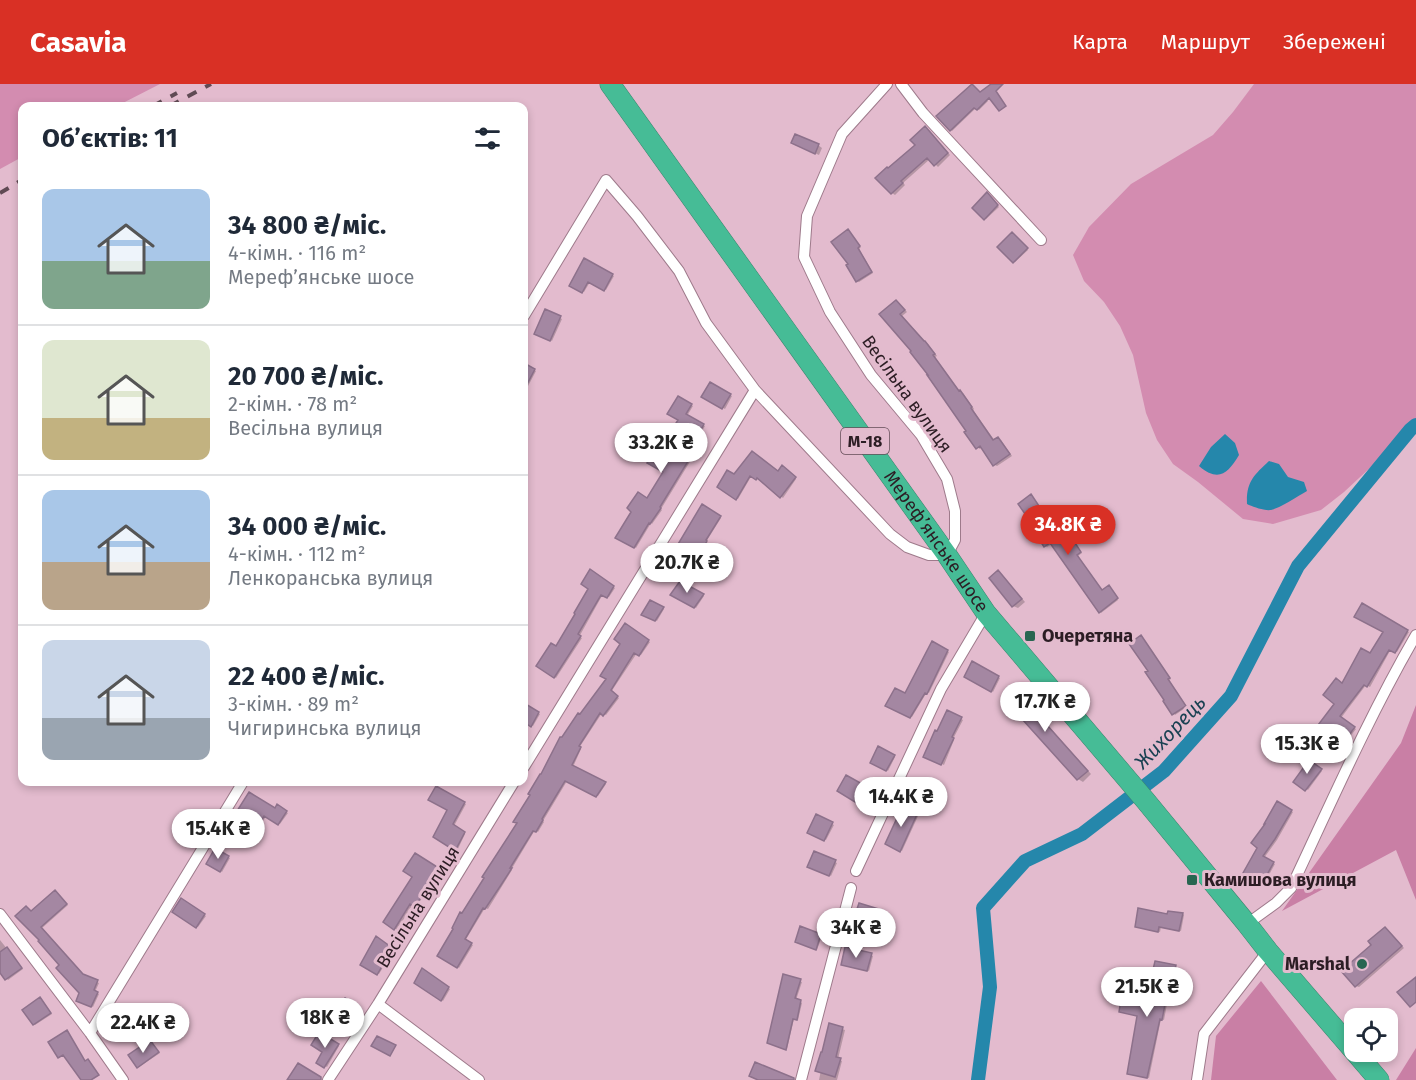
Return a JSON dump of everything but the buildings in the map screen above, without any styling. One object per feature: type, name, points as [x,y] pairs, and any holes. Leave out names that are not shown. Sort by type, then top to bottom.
[{"type":"highway","name":"Мереф’янське шосе","points":[[611,86],[947,555],[986,613],[1247,924]]},
{"type":"highway","name":"М-18","points":[[1247,924],[1379,1080]]},
{"type":"street","name":"Весільна вулиця","points":[[887,84],[842,134],[807,216],[804,257],[830,312],[871,375],[921,435],[947,479],[955,511],[955,540],[947,555]]},
{"type":"street","points":[[901,84],[923,113],[1041,240]]},
{"type":"street","points":[[528,309],[606,180],[679,271],[706,323],[755,390],[890,534],[907,547],[929,555],[947,555]]},
{"type":"street","points":[[528,760],[755,390]]},
{"type":"street","points":[[856,871],[941,689],[986,613]]},
{"type":"street","points":[[1247,924],[1276,903],[1291,888],[1360,740],[1394,672],[1416,635]]},
{"type":"street","points":[[90,1033],[241,786]]},
{"type":"street","name":"Весільна вулиця","points":[[328,1080],[378,1004],[512,786]]},
{"type":"street","points":[[801,1080],[851,888]]},
{"type":"street","points":[[0,914],[123,1080]]},
{"type":"street","points":[[1197,1080],[1204,1034],[1268,951]]},
{"type":"street","points":[[378,1004],[479,1080]]},
{"type":"shaded area","points":[[0,84],[160,84],[125,102],[18,102],[18,159],[0,169]]},
{"type":"shaded area","points":[[1254,84],[1416,84],[1416,425],[1344,492],[1321,510],[1273,524],[1243,519],[1173,464],[1157,440],[1146,413],[1133,355],[1120,326],[1104,302],[1084,281],[1073,255],[1089,227],[1131,184],[1213,135]]},
{"type":"shaded area","points":[[1416,705],[1416,900],[1396,850],[1282,911],[1401,743]]},
{"type":"shaded area","points":[[1261,981],[1337,1080],[1211,1080],[1216,1036]]},
{"type":"shaded area","points":[[1416,1048],[1416,1080],[1396,1080]]},
{"type":"water","points":[[1225,434],[1235,443],[1239,455],[1227,471],[1218,475],[1212,474],[1199,466],[1211,447]]},
{"type":"water","points":[[1269,461],[1279,464],[1288,477],[1304,482],[1307,491],[1271,510],[1247,504],[1248,490],[1252,480]]},
{"type":"waterway","name":"Жихорець","points":[[978,1080],[990,987],[983,908],[1025,861],[1082,834],[1164,771],[1231,696],[1298,566],[1416,425]]},
{"type":"railway","points":[[177,102],[211,84]]},
{"type":"railway","points":[[160,102],[177,93]]},
{"type":"railway","points":[[0,193],[18,182]]},
{"type":"place","name":"Очеретяна","points":[[1030,636]]},
{"type":"place","name":"Камишова вулиця","points":[[1192,880]]},
{"type":"place","name":"Marshal","points":[[1362,964]]}]
